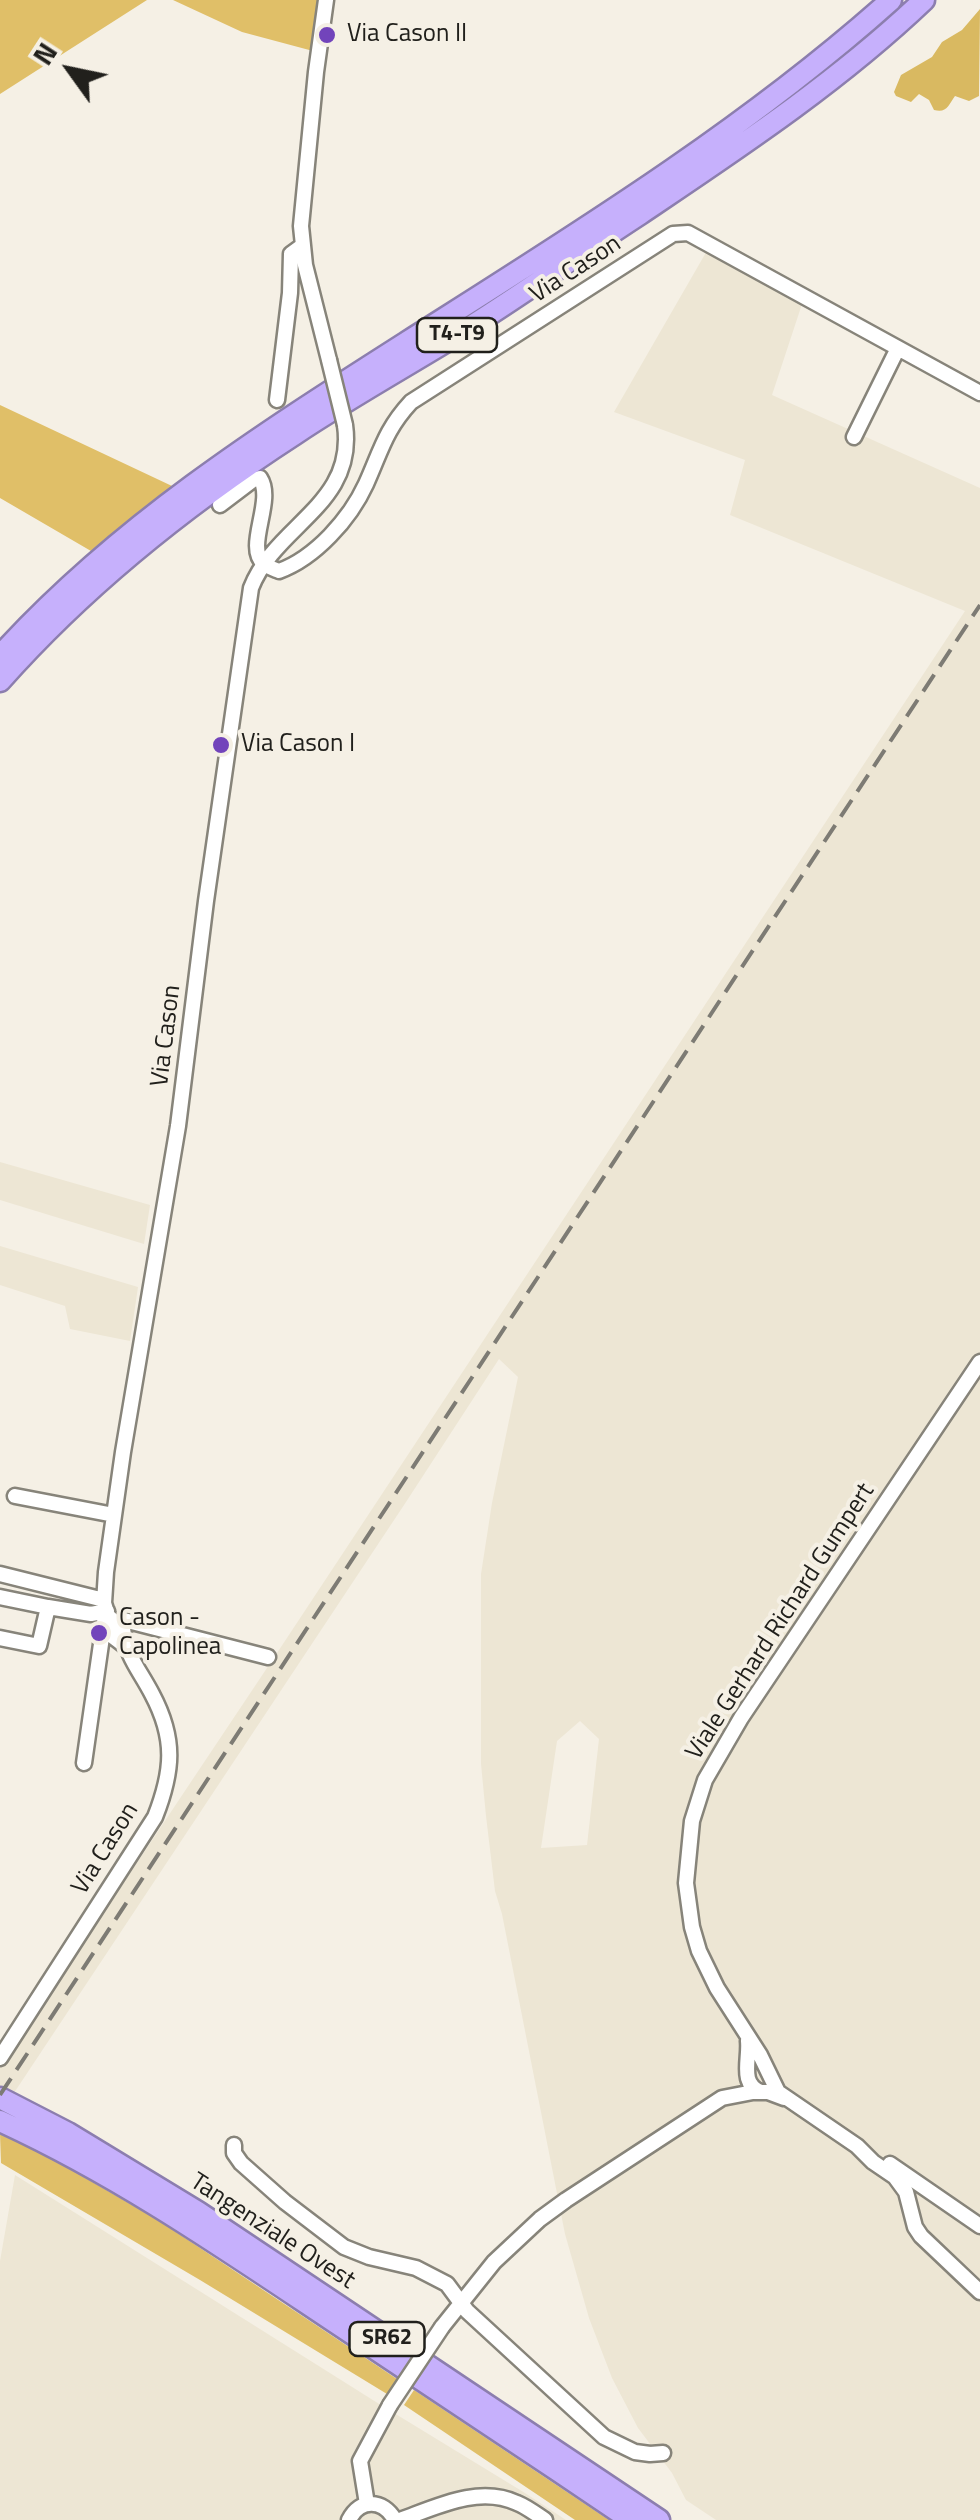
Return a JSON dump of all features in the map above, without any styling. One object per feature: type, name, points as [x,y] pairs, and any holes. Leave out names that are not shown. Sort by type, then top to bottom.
[{"type":"highway","name":"T4-T9","points":[[823,57],[878,0]]},
{"type":"highway","name":"T4-T9","points":[[0,656],[68,586],[161,507],[289,417],[657,178],[823,57],[890,0]]},
{"type":"highway","name":"T4-T9","points":[[0,681],[120,562],[214,489],[297,432],[472,326],[714,165],[858,58],[924,0]]},
{"type":"highway","name":"Tangenziale Ovest","points":[[0,2098],[68,2133],[198,2212],[659,2520]]},
{"type":"highway","name":"Tangenziale Ovest","points":[[0,2120],[74,2156],[171,2215],[630,2520]]},
{"type":"street","name":"Via Cason","points":[[84,1763],[110,1617],[114,1515],[178,1126],[251,588],[262,563],[331,492],[346,454],[345,425],[302,246],[303,197],[326,0]]},
{"type":"street","name":"Via Cason","points":[[220,505],[260,478],[266,490],[257,552],[262,563],[279,571],[294,566],[349,512],[364,488],[382,441],[411,402],[673,234],[688,234],[980,393]]},
{"type":"street","name":"Via Cason","points":[[277,400],[290,293],[290,259],[302,246]]},
{"type":"street","points":[[854,437],[898,348]]},
{"type":"street","name":"Viale Gerhard Richard Gumpert","points":[[752,2047],[707,1972],[692,1927],[686,1883],[692,1822],[700,1794],[741,1718],[980,1362]]},
{"type":"street","points":[[15,1496],[114,1515]]},
{"type":"street","points":[[0,1574],[110,1617]]},
{"type":"street","points":[[0,1597],[124,1620],[268,1657]]},
{"type":"street","points":[[0,1638],[39,1646],[48,1607]]},
{"type":"street","name":"Via Cason","points":[[0,2058],[155,1817],[168,1786],[170,1764],[161,1714],[126,1648],[123,1628],[110,1617]]},
{"type":"street","name":"Via Cason","points":[[101,1656],[102,1634],[110,1617]]},
{"type":"street","points":[[101,1656],[126,1648]]},
{"type":"street","points":[[752,2047],[747,2079],[753,2089],[788,2100]]},
{"type":"street","points":[[752,2047],[776,2088],[788,2100],[856,2146],[901,2184],[914,2227],[980,2292]]},
{"type":"street","points":[[367,2504],[360,2460],[390,2405],[442,2327],[494,2262],[540,2219],[707,2106],[733,2094],[762,2092]]},
{"type":"street","points":[[234,2145],[234,2153],[241,2162],[331,2238],[360,2255],[427,2272],[446,2284],[604,2436],[635,2452],[662,2453]]},
{"type":"street","points":[[856,2146],[876,2155],[980,2226]]},
{"type":"street","points":[[349,2520],[367,2504],[384,2506],[397,2520],[480,2496],[517,2502],[545,2520]]},
{"type":"shaded area","points":[[0,0],[147,0],[0,94]]},
{"type":"shaded area","points":[[173,0],[318,0],[313,51],[242,32]]},
{"type":"shaded area","points":[[980,9],[979,96],[969,101],[955,96],[947,108],[938,111],[919,94],[911,102],[896,96],[901,75],[932,57],[942,42],[962,30]]},
{"type":"shaded area","points":[[708,249],[802,304],[772,395],[980,488],[980,2520],[716,2520],[686,2500],[672,2473],[638,2428],[612,2378],[589,2318],[565,2234],[495,1891],[486,1816],[481,1764],[481,1574],[518,1377],[499,1359],[0,2114],[0,2068],[965,611],[730,515],[745,460],[614,412]],"holes":[[[580,1721],[599,1739],[587,1845],[541,1848],[557,1741]]]},
{"type":"shaded area","points":[[0,405],[172,486],[91,551],[0,498]]},
{"type":"shaded area","points":[[0,1162],[150,1205],[144,1244],[0,1200]]},
{"type":"shaded area","points":[[0,1246],[138,1287],[130,1341],[70,1329],[65,1306],[0,1285]]},
{"type":"shaded area","points":[[0,2134],[51,2158],[158,2220],[397,2379],[387,2394],[1,2163]]},
{"type":"shaded area","points":[[15,2175],[566,2520],[0,2520],[0,2261]]},
{"type":"shaded area","points":[[414,2390],[609,2520],[575,2520],[404,2405]]},
{"type":"railway","points":[[0,2095],[980,605]]},
{"type":"place","name":"Via Cason II","points":[[327,35]]},
{"type":"place","name":"Via Cason I","points":[[221,745]]},
{"type":"place","name":"Cason - Capolinea","points":[[99,1633]]}]
